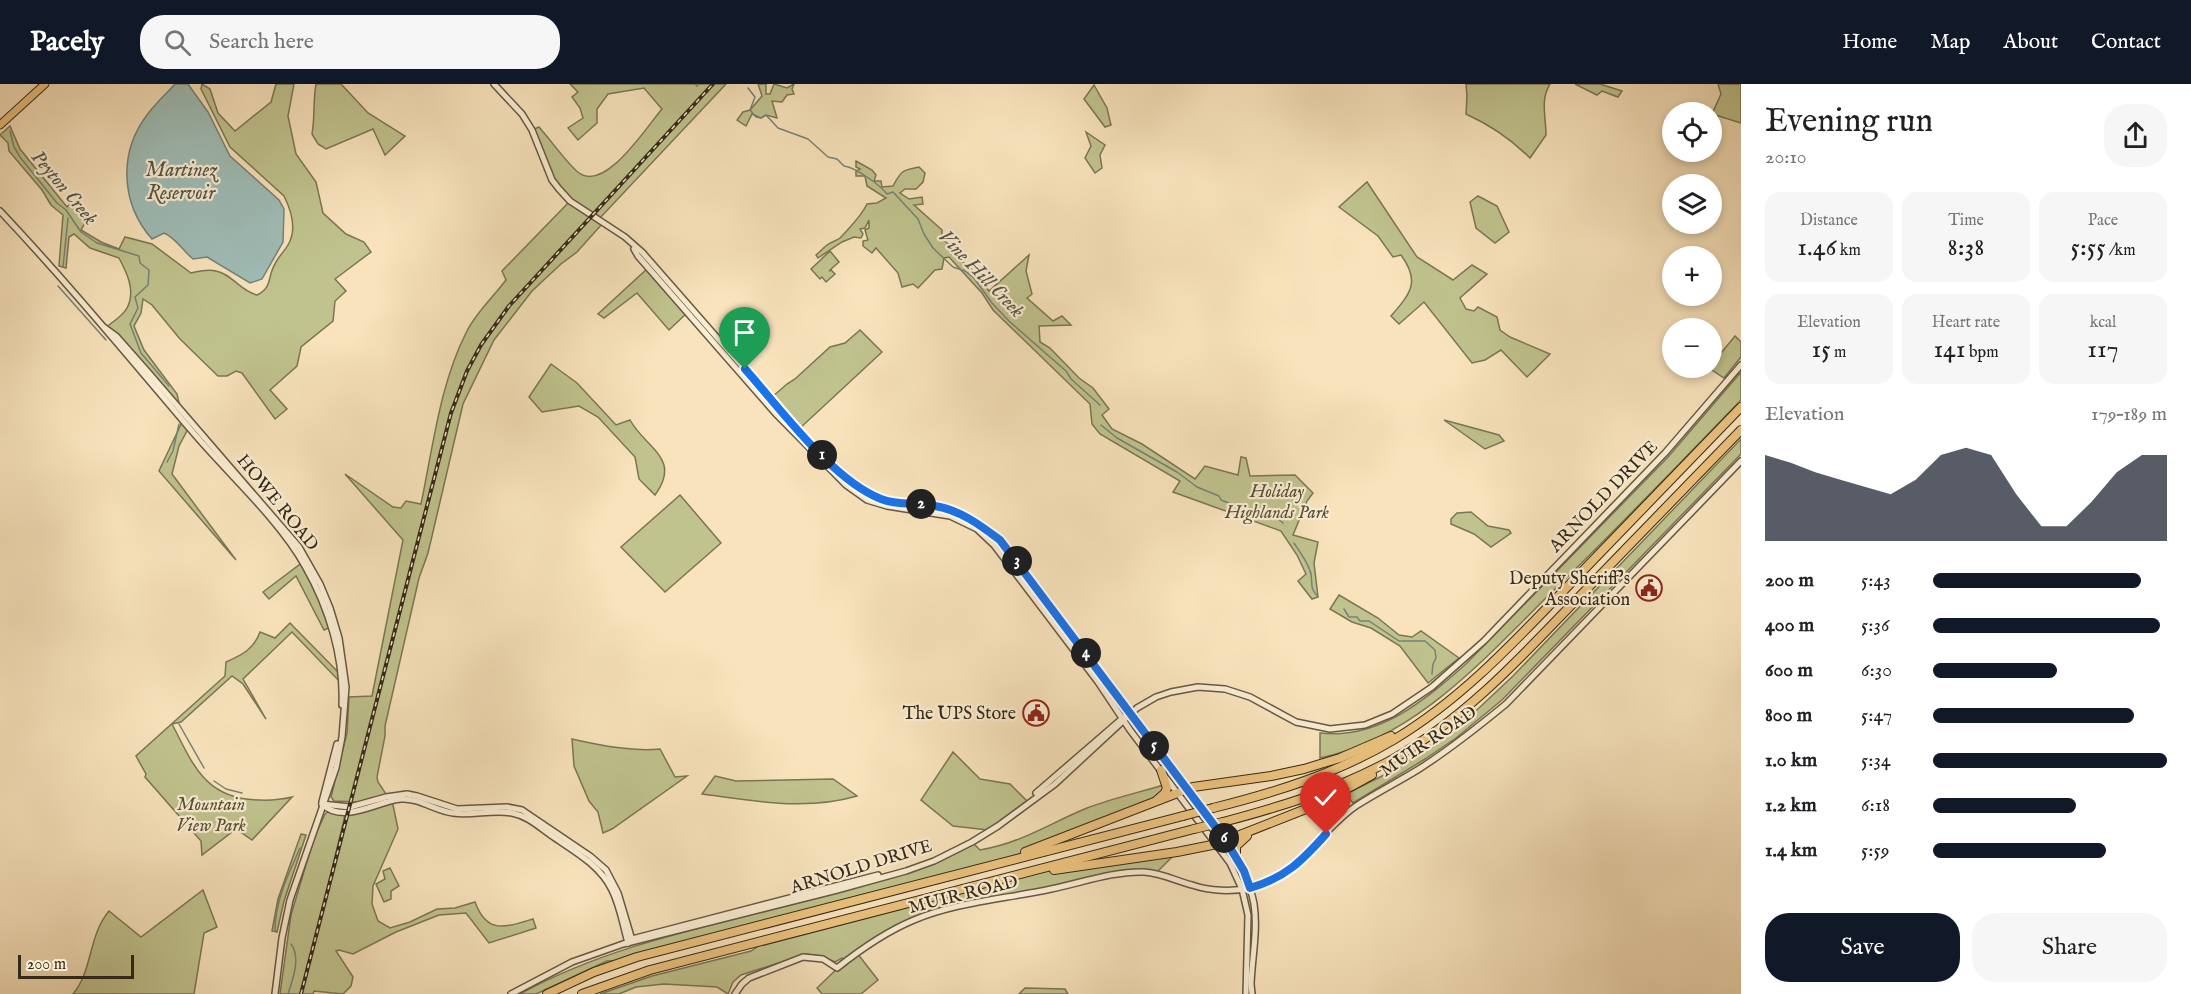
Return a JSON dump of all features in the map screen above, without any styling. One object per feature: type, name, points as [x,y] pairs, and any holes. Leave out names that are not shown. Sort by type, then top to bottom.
[{"type":"highway","points":[[547,994],[594,972],[637,957],[1274,792],[1316,778],[1358,760],[1409,731],[1447,704],[1488,669],[1741,407]]},
{"type":"highway","points":[[582,994],[650,970],[1223,822],[1313,796],[1354,779],[1386,763],[1446,724],[1494,685],[1741,430]]},
{"type":"highway","points":[[973,870],[1193,787],[1260,778],[1304,769],[1340,758],[1409,731]]},
{"type":"highway","points":[[1012,876],[1177,852],[1222,842],[1344,791],[1368,778],[1386,763]]},
{"type":"highway","points":[[1150,804],[1162,797],[1167,788],[1161,770]]},
{"type":"highway","points":[[1236,857],[1236,846],[1260,827]]},
{"type":"main road","points":[[0,124],[45,84]]},
{"type":"street","points":[[494,84],[522,114],[532,130],[552,180],[559,189],[570,201],[625,237],[642,252],[798,430],[847,480],[883,500],[900,504],[937,506],[953,511],[974,521],[1000,540],[1084,652],[1183,792],[1236,857],[1250,888],[1255,920],[1252,994]]},
{"type":"street","name":"HOWE ROAD","points":[[0,211],[280,530],[312,579],[331,627],[338,653],[342,684],[339,736],[322,804],[290,900],[274,994]]},
{"type":"street","points":[[633,246],[638,256],[777,415],[846,484],[867,500],[887,506],[950,516],[977,529],[994,545],[1098,682],[1161,770],[1183,792],[1222,842],[1242,889],[1249,924],[1246,994]]},
{"type":"street","name":"ARNOLD DRIVE","points":[[511,994],[572,962],[631,942],[837,890],[934,861],[998,826],[1055,784],[1129,714],[1151,700],[1171,692],[1207,687],[1243,694],[1285,718],[1318,728],[1352,728],[1392,714],[1439,682],[1488,637],[1660,459],[1741,365]]},
{"type":"street","name":"MUIR ROAD","points":[[735,994],[748,979],[796,959],[816,957],[837,968],[869,943],[915,920],[1004,897],[1142,872],[1156,873],[1203,888],[1242,889],[1267,883],[1288,872],[1356,807],[1420,768],[1472,732],[1506,704],[1741,461]]},
{"type":"street","points":[[322,804],[329,809],[348,812],[392,800],[408,799],[460,814],[507,812],[523,816],[587,860],[602,875],[612,890],[631,942]]},
{"type":"green space","points":[[202,84],[210,89],[218,113],[235,131],[271,102],[276,84],[294,84],[288,116],[296,154],[316,182],[323,213],[346,234],[364,242],[371,252],[335,279],[346,291],[335,301],[333,321],[301,347],[297,366],[270,390],[287,409],[275,419],[242,373],[236,371],[227,376],[218,376],[180,339],[152,305],[143,299],[141,313],[134,326],[144,350],[177,394],[180,407],[105,328],[123,314],[130,302],[131,289],[119,258],[90,248],[74,234],[69,237],[66,268],[59,266],[63,215],[51,205],[42,190],[9,151],[8,143],[0,135],[10,126],[20,149],[67,207],[74,200],[85,223],[81,230],[119,249],[125,237],[152,244],[191,273],[210,270],[222,273],[257,295],[268,285],[278,259],[291,239],[293,227],[291,214],[284,196],[230,147],[201,89]]},
{"type":"green space","points":[[316,84],[341,84],[368,113],[405,136],[385,155],[373,129],[326,149],[318,144],[312,134]]},
{"type":"green space","points":[[570,84],[695,84],[697,86],[698,84],[726,84],[598,220],[603,223],[577,252],[532,291],[494,340],[463,404],[428,553],[419,578],[385,726],[377,777],[386,794],[360,802],[334,801],[331,797],[347,733],[349,697],[372,696],[403,540],[345,474],[393,507],[401,508],[406,501],[421,504],[444,394],[450,372],[467,331],[480,311],[506,280],[502,271],[570,201],[559,189],[532,130],[539,127],[579,173],[590,176],[613,166],[662,109],[644,88],[608,94],[597,109],[597,123],[578,140],[568,128],[583,118],[580,108],[572,97],[578,92]]},
{"type":"green space","points":[[758,84],[766,84],[766,94],[770,94],[774,84],[787,88],[794,84],[792,89],[794,94],[787,95],[782,102],[772,101],[777,118],[766,115],[761,118],[752,114],[746,126],[737,120],[762,96]]},
{"type":"green space","points":[[1466,84],[1550,84],[1544,102],[1546,135],[1530,158],[1500,133],[1466,114]]},
{"type":"green space","points":[[1575,84],[1600,84],[1622,91],[1618,97],[1602,91],[1597,95]]},
{"type":"green space","points":[[1718,84],[1741,84],[1741,123],[1722,117],[1722,102],[1717,102],[1721,94]]},
{"type":"green space","points":[[1094,85],[1107,108],[1111,125],[1105,127],[1084,99]]},
{"type":"green space","points":[[1086,132],[1105,145],[1100,155],[1102,168],[1095,173],[1085,158],[1091,146]]},
{"type":"green space","name":"Holiday Highlands Park","points":[[856,161],[872,170],[876,175],[874,181],[881,181],[882,187],[893,186],[903,172],[919,167],[925,173],[923,182],[916,189],[905,189],[900,193],[909,199],[922,197],[923,204],[914,205],[942,230],[942,239],[956,250],[964,263],[978,275],[989,291],[1029,255],[1026,271],[1032,294],[1027,298],[1053,321],[1062,316],[1071,325],[1039,326],[1040,342],[1050,348],[1079,378],[1093,388],[1109,409],[1102,415],[1112,429],[1142,444],[1195,479],[1205,466],[1238,475],[1241,457],[1246,458],[1250,476],[1295,475],[1313,493],[1307,501],[1293,535],[1318,542],[1314,563],[1318,597],[1312,599],[1298,581],[1306,574],[1281,531],[1173,492],[1180,481],[1100,434],[1092,424],[1090,404],[993,310],[982,293],[949,257],[944,258],[942,269],[935,270],[918,288],[913,284],[902,287],[898,273],[876,248],[872,253],[863,246],[863,241],[868,240],[865,230],[869,228],[869,220],[865,228],[860,229],[863,234],[861,238],[854,237],[842,242],[818,258],[816,255],[827,245],[840,238],[867,204],[877,203],[886,198],[867,186],[865,176],[856,176],[856,171],[860,169],[856,167]]},
{"type":"green space","points":[[1367,182],[1417,257],[1453,280],[1472,265],[1487,274],[1460,298],[1466,309],[1474,311],[1478,307],[1497,317],[1500,330],[1510,337],[1550,354],[1527,377],[1501,350],[1485,360],[1472,363],[1424,302],[1399,324],[1391,316],[1411,287],[1411,273],[1407,264],[1401,255],[1393,257],[1378,236],[1339,207]]},
{"type":"green space","points":[[1478,196],[1497,206],[1509,232],[1495,243],[1476,228],[1470,202]]},
{"type":"green space","points":[[830,251],[839,262],[829,271],[835,274],[826,282],[811,269]]},
{"type":"green space","points":[[648,268],[687,313],[669,330],[637,293],[604,318],[598,314]]},
{"type":"green space","points":[[860,330],[882,352],[798,430],[771,398],[830,347],[845,343]]},
{"type":"green space","points":[[1735,336],[1741,342],[1741,357],[1724,378],[1722,377],[1722,352]]},
{"type":"green space","points":[[551,364],[577,383],[616,425],[630,420],[659,454],[665,472],[655,495],[639,479],[635,457],[598,417],[579,406],[542,412],[529,397]]},
{"type":"green space","points":[[1741,372],[1741,400],[1473,669],[1446,693],[1387,733],[1354,748],[1320,758],[1320,733],[1342,734],[1381,724],[1400,715],[1434,691],[1466,664],[1668,457]]},
{"type":"green space","points":[[183,420],[189,427],[179,446],[172,474],[236,560],[159,471]]},
{"type":"green space","points":[[1444,420],[1499,435],[1504,441],[1485,449]]},
{"type":"green space","points":[[1741,439],[1741,454],[1502,700],[1456,738],[1353,803],[1346,794],[1398,768],[1479,708],[1513,676]]},
{"type":"green space","points":[[680,495],[721,543],[665,592],[621,547]]},
{"type":"green space","points":[[1471,512],[1488,526],[1509,530],[1511,533],[1491,547],[1474,534],[1451,524],[1451,519],[1457,513]]},
{"type":"green space","points":[[303,562],[331,627],[324,630],[296,576],[269,599],[263,592]]},
{"type":"green space","points":[[1339,595],[1378,618],[1399,635],[1412,637],[1421,631],[1459,658],[1428,683],[1400,646],[1371,628],[1352,622],[1330,609]]},
{"type":"green space","name":"Mountain View Park","points":[[290,623],[341,675],[342,684],[292,632],[243,679],[266,719],[243,684],[232,676],[181,722],[172,724],[192,762],[208,782],[219,790],[231,796],[252,800],[292,797],[252,840],[236,829],[202,855],[201,841],[145,777],[146,774],[136,756],[225,676],[226,662],[247,651],[260,632],[275,638]]},
{"type":"green space","points":[[572,739],[627,749],[660,749],[675,777],[687,776],[603,833],[598,812],[589,801],[574,766]]},
{"type":"green space","points":[[953,752],[980,779],[1010,784],[1027,801],[988,830],[953,826],[921,800]]},
{"type":"green space","points":[[715,776],[736,781],[833,779],[857,796],[838,801],[799,804],[760,802],[702,794]]},
{"type":"green space","points":[[1167,784],[1165,793],[1053,842],[973,870],[629,960],[607,961],[536,994],[520,994],[557,975],[635,946],[854,888],[939,857],[972,842],[980,850],[996,847],[1087,808]]},
{"type":"green space","points":[[392,800],[398,829],[373,886],[372,904],[378,921],[390,928],[410,922],[437,909],[455,908],[475,902],[485,920],[492,924],[506,926],[533,919],[536,928],[489,943],[466,913],[439,915],[396,932],[353,954],[336,951],[353,977],[351,986],[343,994],[314,991],[313,994],[280,994],[291,915],[314,838],[325,814],[328,812],[345,815],[325,899],[348,812]]},
{"type":"green space","points":[[301,834],[306,835],[284,901],[277,932],[272,931],[278,899]]},
{"type":"green space","points":[[1177,852],[1156,873],[1129,873],[1004,897],[915,920],[857,953],[878,980],[861,994],[822,994],[817,988],[846,960],[842,958],[835,962],[821,956],[806,954],[741,975],[733,982],[728,994],[717,987],[664,984],[636,987],[619,994],[600,994],[652,976],[751,951],[767,940],[1012,876]]},
{"type":"green space","points":[[390,868],[399,886],[391,891],[391,899],[384,902],[376,884],[385,879],[383,871]]},
{"type":"green space","points":[[203,890],[217,927],[204,933],[194,994],[73,994],[84,974],[97,931],[109,911],[141,937]]},
{"type":"green space","points":[[1025,988],[1065,989],[1068,994],[1019,994]]},
{"type":"water","name":"Martinez Reservoir","points":[[175,84],[188,84],[208,112],[230,156],[279,200],[284,209],[283,242],[262,279],[250,283],[207,257],[193,259],[164,233],[152,239],[134,210],[127,178],[131,145],[147,115]]},
{"type":"waterway","name":"Vine Hill Creek","points":[[748,88],[755,97],[750,110],[756,117],[761,118],[766,115],[778,128],[808,139],[828,157],[837,159],[844,166],[861,173],[887,194],[893,192],[918,219],[933,248],[953,267],[965,271],[974,278],[992,303],[1009,321],[1066,371],[1071,379],[1100,405]]},
{"type":"waterway","name":"Peyton Creek","points":[[10,131],[14,147],[20,157],[57,203],[66,210],[81,232],[97,243],[139,256],[140,263],[149,270],[148,285],[135,297],[138,308],[130,324],[141,353],[169,386]]},
{"type":"waterway","points":[[63,267],[68,218]]},
{"type":"waterway","points":[[58,286],[106,340]]},
{"type":"waterway","name":"Peyton Creek","points":[[167,462],[173,451],[179,424]]},
{"type":"waterway","name":"Vine Hill Creek","points":[[1101,425],[1117,438],[1177,472],[1197,487],[1219,496],[1221,500],[1256,514],[1276,517],[1283,523]]},
{"type":"waterway","name":"Vine Hill Creek","points":[[1294,543],[1308,566],[1312,588],[1318,597]]},
{"type":"waterway","name":"Vine Hill Creek","points":[[1344,609],[1349,617],[1369,621],[1399,641],[1425,641],[1435,650],[1436,658],[1432,674]]},
{"type":"waterway","name":"Peyton Creek","points":[[179,724],[204,768]]},
{"type":"waterway","name":"Peyton Creek","points":[[214,781],[226,789],[242,793]]},
{"type":"waterway","name":"Peyton Creek","points":[[275,931],[280,899],[300,848]]},
{"type":"waterway","name":"Peyton Creek","points":[[288,994],[296,962],[291,944]]},
{"type":"railway","points":[[301,994],[451,413],[467,371],[481,345],[509,306],[713,84]]},
{"type":"place","name":"Deputy Sheriff's Association","points":[[1649,588]]},
{"type":"place","name":"The UPS Store","points":[[1036,713]]},
{"type":"route","points":[[745,369],[798,430],[847,480],[883,500],[900,504],[937,506],[953,511],[980,525],[1000,540],[1226,841],[1244,871],[1250,888],[1267,883],[1288,872],[1326,834]]}]
